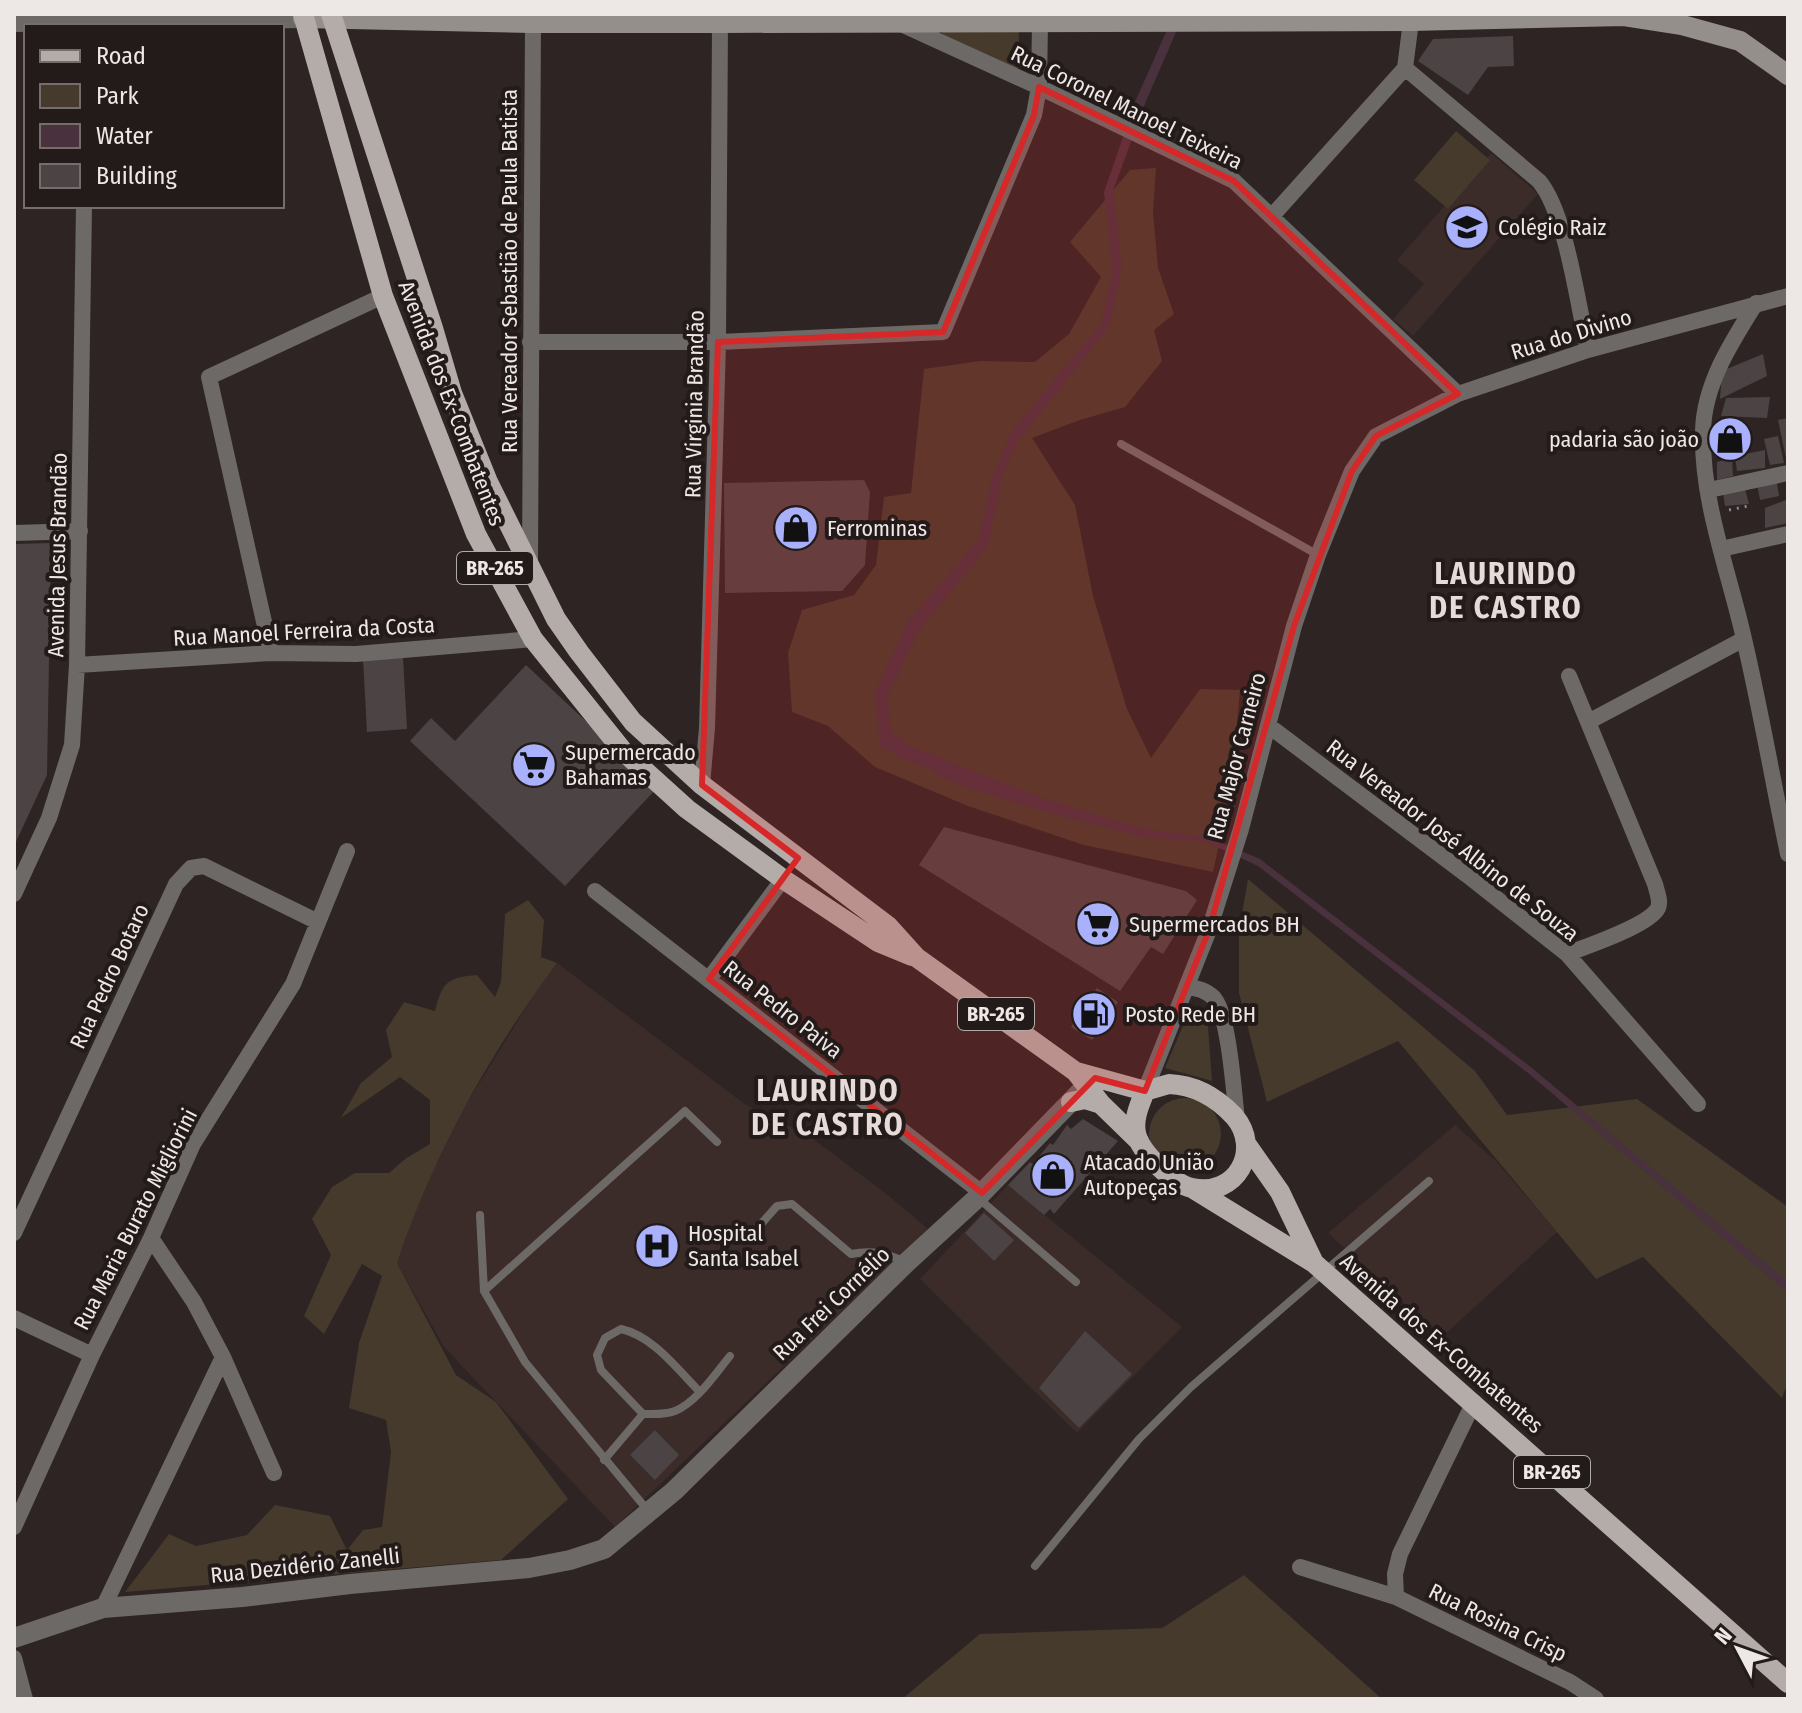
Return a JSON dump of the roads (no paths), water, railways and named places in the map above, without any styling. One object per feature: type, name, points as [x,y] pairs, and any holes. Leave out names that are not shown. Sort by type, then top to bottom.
[{"type":"main road","points":[[304,15],[720,23],[801,18],[896,22],[1040,22],[1106,18],[1159,21],[1353,18],[1411,21],[1624,16],[1682,20],[1740,41],[1788,75]]},
{"type":"main road","name":"Avenida dos Ex-Combatentes","points":[[304,15],[383,296],[476,534],[533,639],[623,751],[687,809],[783,879],[878,942],[916,957]]},
{"type":"main road","name":"Avenida dos Ex-Combatentes","points":[[331,16],[452,393],[488,482],[556,619],[633,722],[702,785],[888,926],[916,957],[1085,1079],[1101,1104],[1139,1141]]},
{"type":"main road","name":"Avenida dos Ex-Combatentes","points":[[1085,1079],[1145,1091]]},
{"type":"main road","name":"BR-265","points":[[1145,1091],[1169,1084],[1188,1085],[1219,1103],[1237,1120],[1247,1145]]},
{"type":"main road","points":[[1139,1141],[1136,1116],[1145,1091]]},
{"type":"main road","points":[[1071,1102],[1085,1099],[1101,1104]]},
{"type":"main road","name":"BR-265","points":[[1139,1141],[1157,1165],[1192,1188]]},
{"type":"main road","points":[[1192,1188],[1216,1186],[1228,1181],[1243,1164],[1247,1145]]},
{"type":"main road","name":"Avenida dos Ex-Combatentes","points":[[1247,1145],[1280,1192],[1319,1268]]},
{"type":"main road","name":"Avenida dos Ex-Combatentes","points":[[1192,1188],[1319,1268],[1788,1683]]},
{"type":"street","points":[[23,20],[87,23],[114,17],[304,15]]},
{"type":"street","name":"Rua Vereador Sebastião de Paula Batista","points":[[530,568],[530,342],[544,20]]},
{"type":"street","points":[[1272,216],[1405,68],[1411,21]]},
{"type":"street","name":"Rua Coronel Manoel Teixeira","points":[[896,22],[1234,181],[1458,394]]},
{"type":"street","points":[[530,342],[718,342],[943,332],[1034,115],[1039,87],[1040,22]]},
{"type":"street","name":"Rua Virginia Brandão","points":[[702,785],[707,728],[718,342],[720,23]]},
{"type":"street","points":[[1405,68],[1549,193],[1558,217],[1588,350]]},
{"type":"street","name":"Avenida Jesus Brandão","points":[[14,894],[49,818],[72,745],[80,531],[84,208]]},
{"type":"street","points":[[271,653],[209,377],[383,296]]},
{"type":"street","name":"Rua do Divino","points":[[1376,436],[1458,394],[1588,350],[1788,296]]},
{"type":"street","points":[[1756,303],[1731,343],[1713,382],[1703,428],[1709,490],[1744,639],[1788,854]]},
{"type":"street","name":"Rua Major Carneiro","points":[[1145,1091],[1209,930],[1229,870],[1294,626],[1318,555],[1352,471],[1376,436]]},
{"type":"street","points":[[1709,490],[1788,473]]},
{"type":"street","points":[[14,533],[80,531]]},
{"type":"street","points":[[1721,549],[1788,534]]},
{"type":"street","name":"Rua Manoel Ferreira da Costa","points":[[77,665],[271,653],[356,654],[533,639]]},
{"type":"street","points":[[1588,722],[1744,639]]},
{"type":"street","points":[[1567,954],[1645,921],[1659,904],[1655,884],[1569,676]]},
{"type":"street","name":"Rua Vereador José Albino de Souza","points":[[1269,726],[1567,954],[1698,1104]]},
{"type":"street","name":"Rua Maria Burato Migliorini","points":[[14,1527],[193,1144],[293,984],[347,851]]},
{"type":"street","name":"Rua Pedro Botaro","points":[[14,1233],[176,884],[191,868],[204,866],[318,922]]},
{"type":"street","points":[[709,979],[783,879]]},
{"type":"street","name":"Rua Pedro Paiva","points":[[595,891],[980,1195]]},
{"type":"street","points":[[1186,987],[1211,994],[1222,1013],[1237,1120]]},
{"type":"street","name":"Rua Frei Cornélio","points":[[604,1549],[650,1513],[980,1195],[1071,1102],[1085,1079]]},
{"type":"street","points":[[151,1238],[194,1302],[223,1357],[274,1473]]},
{"type":"street","points":[[14,1318],[92,1355]]},
{"type":"street","points":[[103,1608],[223,1357]]},
{"type":"street","name":"Rua Rosina Crisp","points":[[1474,1402],[1400,1554],[1395,1574],[1396,1597],[1570,1682],[1596,1699]]},
{"type":"street","name":"Rua Dezidério Zanelli","points":[[14,1638],[103,1608],[529,1568],[604,1549]]},
{"type":"street","points":[[1300,1567],[1396,1597]]},
{"type":"street","points":[[14,1658],[25,1699]]},
{"type":"lane","points":[[1121,444],[1318,555]]},
{"type":"lane","points":[[484,1291],[685,1111],[717,1142]]},
{"type":"lane","points":[[1035,1566],[1139,1439],[1319,1268],[1429,1181]]},
{"type":"lane","points":[[980,1195],[1076,1282]]},
{"type":"lane","points":[[753,1233],[777,1206],[792,1204],[851,1254],[884,1252],[906,1263]]},
{"type":"lane","points":[[480,1215],[484,1291],[525,1362],[650,1513]]},
{"type":"lane","points":[[699,1391],[647,1340],[634,1332],[621,1329],[605,1338],[597,1355],[601,1370],[643,1414],[676,1411],[699,1391],[730,1356]]},
{"type":"lane","points":[[604,1460],[643,1414]]},
{"type":"water","points":[[1174,14],[1184,14],[1146,101],[1113,191],[1122,269],[1109,327],[1018,441],[1003,473],[988,546],[919,631],[887,697],[891,732],[908,745],[1048,800],[1143,829],[1208,837],[1260,859],[1532,1068],[1788,1282],[1788,1293],[1528,1073],[1258,866],[1206,842],[1142,837],[1050,813],[908,761],[880,746],[875,693],[908,621],[979,539],[992,479],[1011,432],[1101,324],[1113,271],[1104,192],[1135,102]]},
{"type":"waterway","points":[[937,772],[966,785],[1025,803]]},
{"type":"place","name":"Colégio Raiz","points":[[1467,227]]},
{"type":"place","name":"padaria são joão","points":[[1730,439]]},
{"type":"place","name":"Ferrominas","points":[[796,528]]},
{"type":"place","name":"Supermercado Bahamas","points":[[534,765]]},
{"type":"place","name":"Supermercados BH","points":[[1098,924]]},
{"type":"place","name":"Posto Rede BH","points":[[1094,1014]]},
{"type":"place","name":"Atacado União Autopeças","points":[[1053,1175]]},
{"type":"place","name":"Hospital Santa Isabel","points":[[657,1246]]},
{"type":"district","name":"LAURINDO DE CASTRO","points":[[1506,591]]},
{"type":"district","name":"LAURINDO DE CASTRO","points":[[828,1108]]}]
